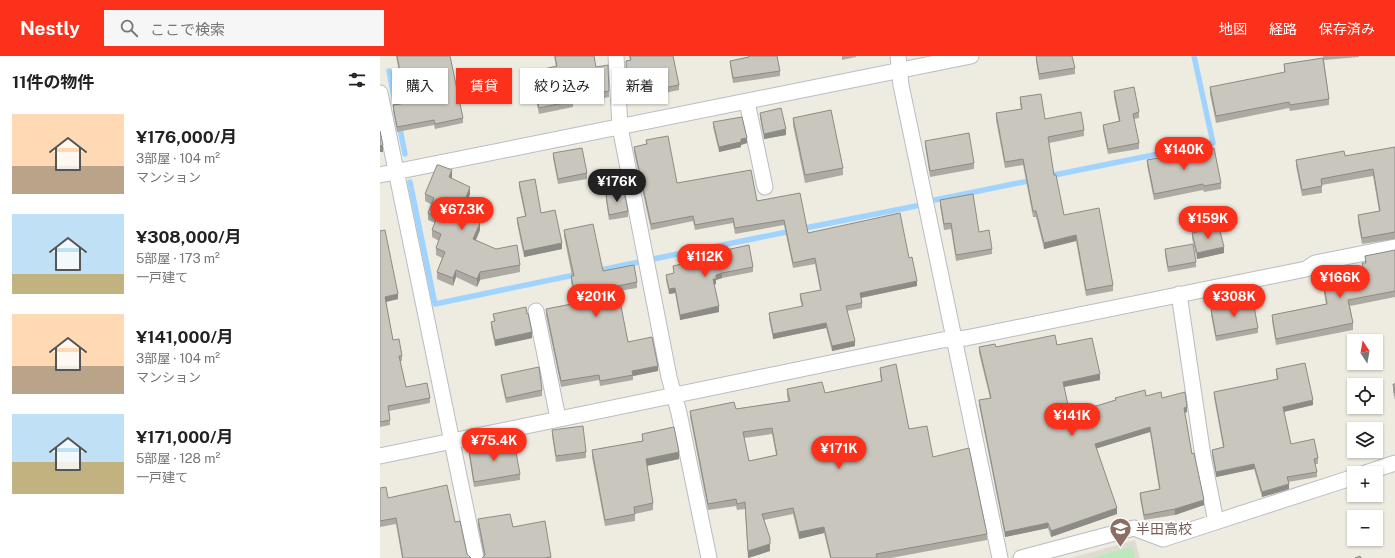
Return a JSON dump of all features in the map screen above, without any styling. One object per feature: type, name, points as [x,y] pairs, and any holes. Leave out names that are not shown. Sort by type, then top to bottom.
[{"type":"street","points":[[616,56],[620,127],[674,395],[709,558]]},
{"type":"street","points":[[380,175],[747,102],[899,63],[971,56]]},
{"type":"street","points":[[899,63],[953,339],[1000,558]]},
{"type":"street","points":[[380,93],[395,172],[476,558]]},
{"type":"street","points":[[747,102],[765,187]]},
{"type":"street","points":[[380,456],[558,418],[1306,269],[1315,263],[1395,247]]},
{"type":"street","points":[[1179,294],[1203,456],[1216,522]]},
{"type":"street","points":[[536,310],[558,418]]},
{"type":"street","points":[[1383,467],[1395,463]]},
{"type":"street","points":[[1021,558],[1134,528],[1162,539],[1347,479]]},
{"type":"shaded area","name":"半田高校","points":[[1135,540],[1140,558],[1071,558]]},
{"type":"green space","points":[[1132,547],[1135,558],[1092,558]]},
{"type":"building","points":[[397,56],[450,56],[456,85],[456,104],[460,104],[463,118],[435,124],[434,120],[397,127],[393,105],[448,104],[448,68],[399,68]]},
{"type":"building","points":[[555,56],[594,56],[596,67],[608,65],[609,91],[604,92],[604,68],[548,68],[557,66]]},
{"type":"building","points":[[630,56],[673,56],[679,85],[668,87],[668,68],[626,68],[626,61],[631,60]]},
{"type":"building","points":[[749,56],[777,56],[780,71],[733,78],[730,61]]},
{"type":"building","points":[[1036,56],[1072,56],[1075,68],[1039,74]]},
{"type":"building","points":[[1323,58],[1329,99],[1290,105],[1289,102],[1216,116],[1210,87],[1285,72],[1284,64]]},
{"type":"building","points":[[1134,87],[1139,112],[1133,114],[1139,143],[1108,149],[1103,125],[1120,121],[1114,91]]},
{"type":"building","points":[[1041,94],[1045,119],[1081,112],[1084,130],[1048,137],[1054,175],[1056,175],[1064,215],[1099,208],[1113,285],[1086,290],[1076,235],[1044,243],[1036,211],[1033,211],[1023,159],[1005,162],[996,113],[1022,109],[1020,97]]},
{"type":"building","points":[[538,104],[558,104],[539,108]]},
{"type":"building","points":[[781,108],[786,129],[764,134],[760,113]]},
{"type":"building","points":[[831,110],[843,168],[805,175],[793,118]]},
{"type":"building","points":[[742,117],[747,138],[741,139],[741,142],[719,147],[713,122]]},
{"type":"building","points":[[380,131],[383,145],[380,146]]},
{"type":"building","points":[[969,133],[974,163],[930,171],[925,141]]},
{"type":"building","points":[[668,136],[677,183],[751,170],[757,201],[800,193],[808,233],[900,213],[909,258],[912,257],[917,281],[860,293],[862,303],[846,306],[855,341],[832,346],[826,323],[773,334],[769,313],[803,306],[800,294],[821,290],[815,258],[793,263],[784,220],[735,228],[733,218],[695,225],[693,216],[651,224],[634,147],[647,144],[646,140]]},
{"type":"building","points":[[1395,147],[1395,232],[1362,238],[1358,215],[1380,211],[1373,169],[1321,179],[1322,186],[1302,190],[1296,160],[1344,151],[1345,156]]},
{"type":"building","points":[[582,148],[587,173],[558,179],[553,153]]},
{"type":"building","points":[[1214,148],[1221,183],[1204,186],[1203,184],[1154,194],[1147,160]]},
{"type":"building","points":[[437,165],[452,170],[449,177],[470,187],[465,200],[476,205],[470,219],[480,223],[473,239],[496,249],[517,245],[520,265],[480,272],[477,279],[456,270],[453,278],[437,272],[445,252],[436,248],[441,234],[432,230],[437,217],[428,213],[434,198],[425,194]]},
{"type":"building","points":[[535,179],[541,213],[555,210],[562,243],[524,251],[517,218],[526,216],[519,182]]},
{"type":"building","points":[[624,191],[628,211],[609,215],[606,195]]},
{"type":"building","points":[[973,194],[979,232],[989,230],[992,249],[956,255],[951,223],[944,224],[940,200]]},
{"type":"building","points":[[593,224],[603,271],[634,265],[637,282],[617,286],[628,342],[652,337],[658,366],[632,371],[633,375],[600,381],[599,375],[561,381],[546,309],[577,303],[571,276],[574,276],[564,230]]},
{"type":"building","points":[[1219,227],[1224,247],[1197,253],[1192,233]]},
{"type":"building","points":[[385,230],[398,294],[385,297],[393,340],[399,339],[402,356],[399,356],[406,387],[427,383],[430,398],[388,406],[390,420],[380,422],[380,231]]},
{"type":"building","points":[[1193,244],[1196,262],[1168,267],[1165,249]]},
{"type":"building","points":[[749,245],[753,267],[722,273],[716,275],[716,279],[713,279],[719,306],[680,315],[675,288],[669,289],[666,275],[674,273],[673,266],[704,259],[703,255]]},
{"type":"building","points":[[1395,250],[1395,291],[1348,300],[1353,323],[1276,339],[1272,315],[1327,304],[1324,286],[1349,281],[1348,279],[1365,275],[1362,263],[1366,263],[1365,256]]},
{"type":"building","points":[[1253,301],[1258,328],[1216,336],[1211,309]]},
{"type":"building","points":[[526,307],[532,332],[495,340],[491,322],[495,321],[493,314]]},
{"type":"building","points":[[1055,335],[1057,345],[1092,338],[1100,374],[1063,382],[1070,414],[1116,400],[1115,398],[1145,390],[1146,396],[1161,392],[1162,398],[1185,392],[1187,407],[1184,408],[1192,454],[1194,453],[1204,500],[1175,509],[1144,515],[1140,493],[1160,489],[1150,427],[1095,444],[1117,508],[1051,531],[1048,523],[1005,532],[979,400],[991,398],[979,347],[995,344],[996,347]]},
{"type":"building","points":[[1305,363],[1313,400],[1283,407],[1291,444],[1314,439],[1318,458],[1314,459],[1317,472],[1287,477],[1289,484],[1262,492],[1254,464],[1216,472],[1212,450],[1224,447],[1214,392],[1278,379],[1276,369]]},
{"type":"building","points":[[896,364],[909,429],[927,426],[933,457],[969,448],[987,534],[876,554],[877,558],[831,558],[824,527],[799,532],[793,508],[762,514],[770,538],[770,544],[748,551],[745,502],[737,504],[736,499],[708,504],[690,411],[734,402],[736,409],[790,401],[787,389],[822,382],[825,393],[882,381],[880,368]],"holes":[[[772,428],[777,455],[749,461],[743,432]]]},
{"type":"building","points":[[539,367],[542,390],[506,398],[501,375]]},
{"type":"building","points":[[583,426],[586,452],[556,456],[552,430]]},
{"type":"building","points":[[674,427],[679,452],[646,459],[653,503],[634,507],[635,514],[605,520],[592,450],[643,441],[642,434]]},
{"type":"building","points":[[514,442],[520,474],[474,482],[469,450]]},
{"type":"building","points":[[447,485],[455,522],[460,521],[467,554],[471,558],[403,558],[396,518],[380,521],[380,488],[386,487],[388,498]]},
{"type":"building","points":[[510,514],[513,527],[545,521],[551,557],[482,558],[485,555],[478,519]]},
{"type":"waterway","points":[[1049,176],[1213,143],[1194,56]]},
{"type":"waterway","points":[[389,71],[397,112]]},
{"type":"waterway","points":[[399,124],[405,154]]},
{"type":"waterway","points":[[935,200],[1033,180]]},
{"type":"waterway","points":[[410,182],[435,304],[579,274]]},
{"type":"waterway","points":[[800,229],[916,206]]},
{"type":"waterway","points":[[653,259],[792,231]]},
{"type":"waterway","points":[[596,271],[639,262]]},
{"type":"place","name":"半田高校","points":[[1120,548]]}]
